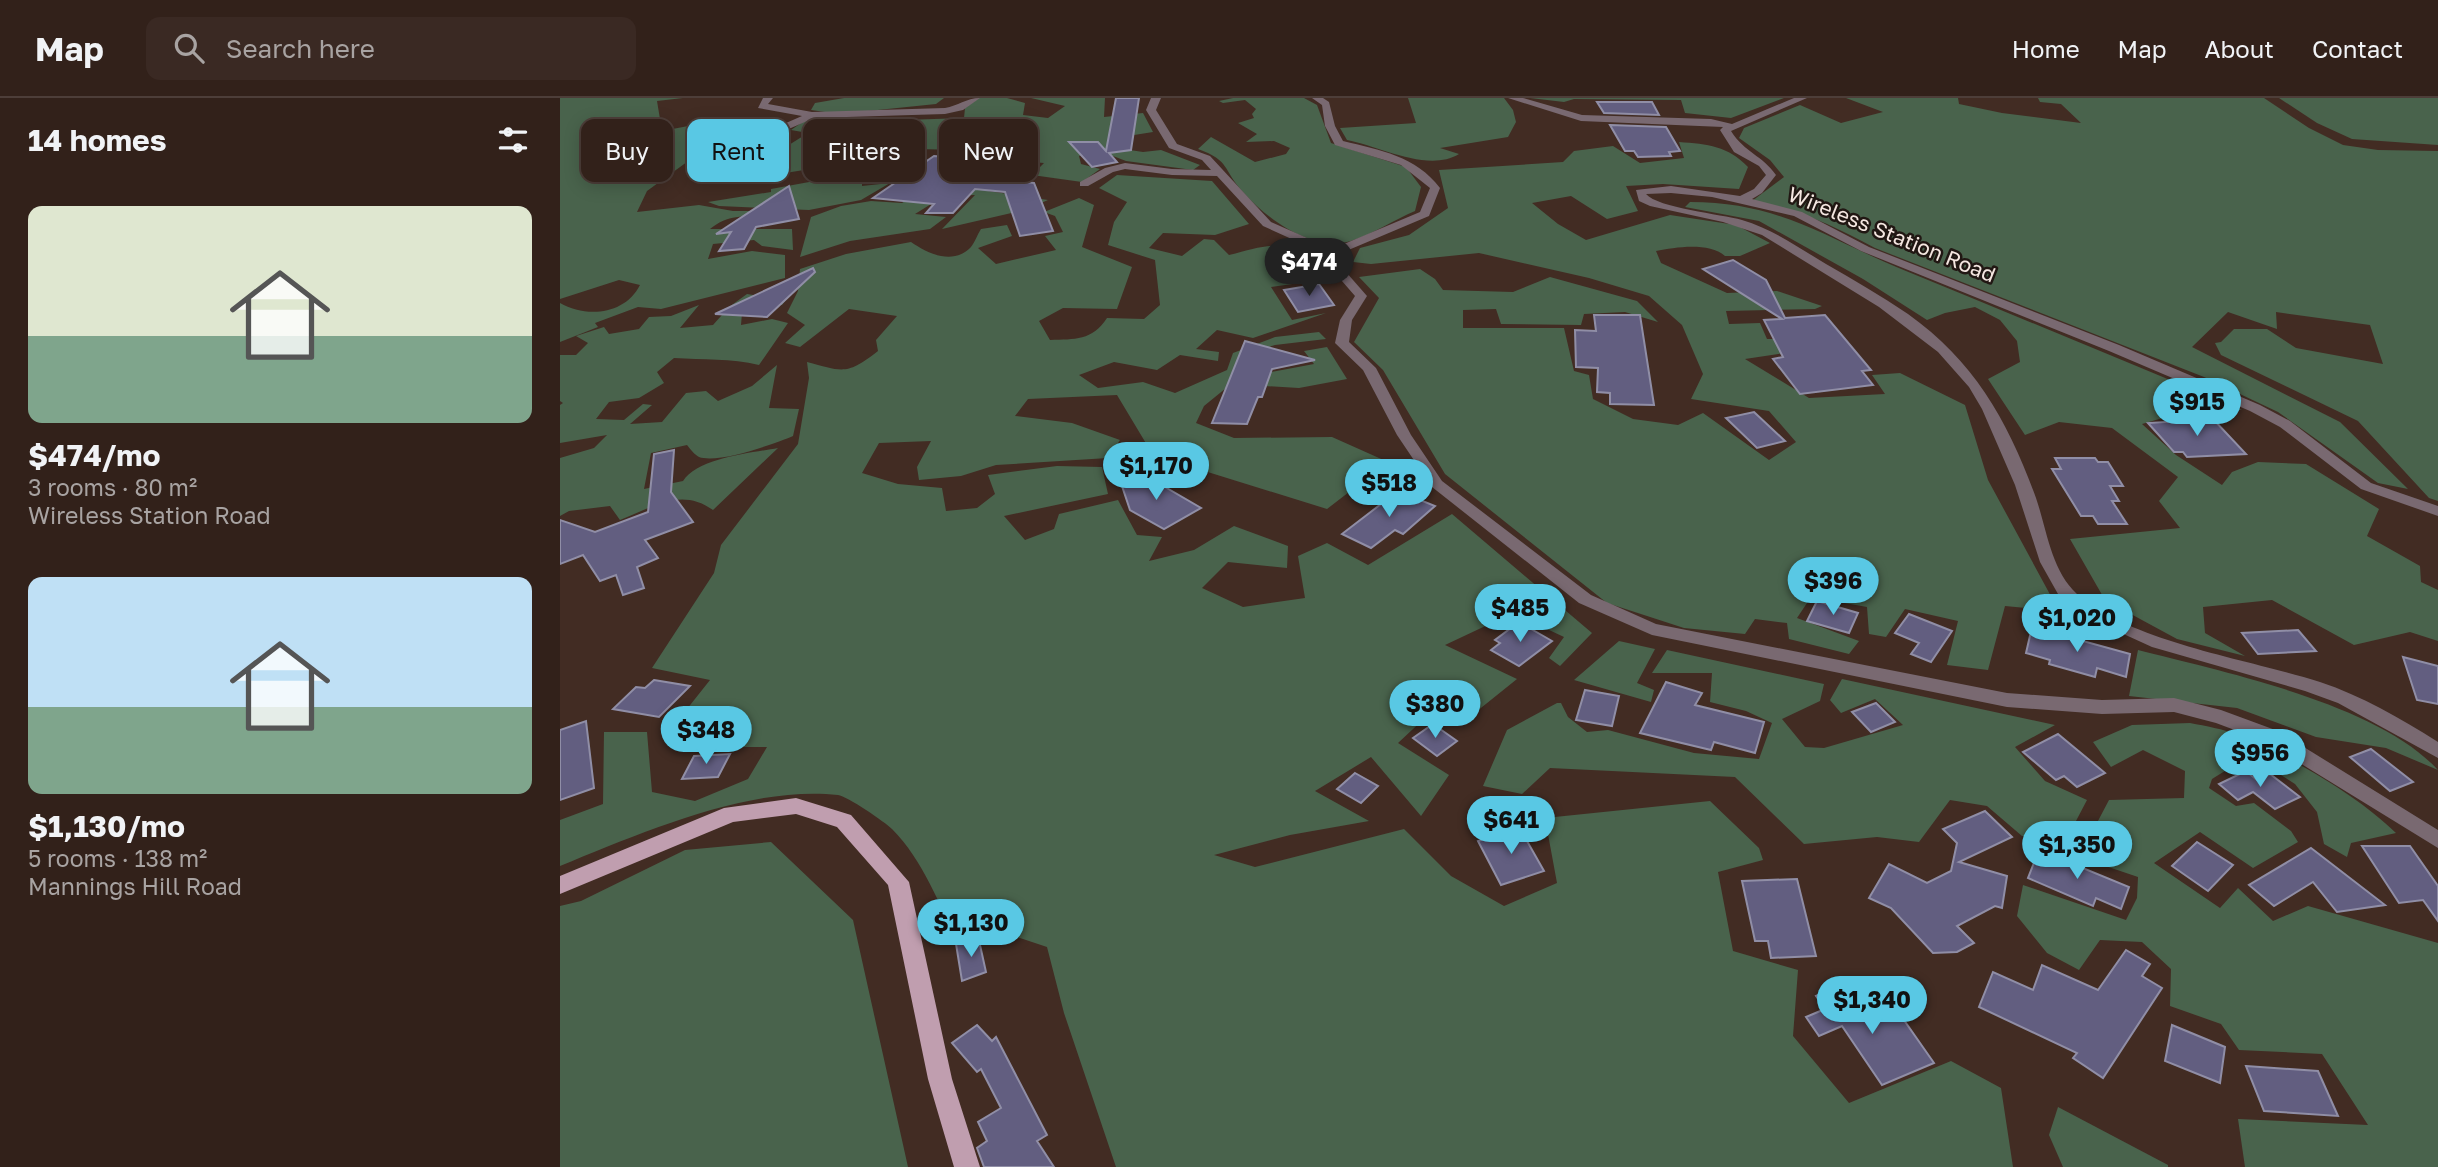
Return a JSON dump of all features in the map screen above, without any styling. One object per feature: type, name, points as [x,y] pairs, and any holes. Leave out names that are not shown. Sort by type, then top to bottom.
[{"type":"main road","points":[[560,885],[731,814],[796,806],[844,821],[898,883],[940,1079],[968,1167]]},
{"type":"street","points":[[768,98],[761,106],[812,115],[945,111],[960,108],[975,98]]},
{"type":"street","points":[[1156,98],[1151,110],[1173,146],[1206,158],[1267,224],[1332,253],[1341,274],[1362,296],[1346,320],[1342,344],[1369,368],[1404,435],[1437,484],[1585,599],[1652,629],[2007,700],[2102,707],[2174,705],[2221,717],[2271,736],[2438,840]]},
{"type":"street","points":[[1317,98],[1326,104],[1330,126],[1339,143],[1410,162],[1424,173],[1435,188],[1425,214],[1332,253]]},
{"type":"street","points":[[1513,98],[1581,118],[1711,122],[1730,125]]},
{"type":"street","points":[[1739,201],[1758,191],[1771,176],[1763,164],[1738,150],[1725,130],[1730,125],[1802,98]]},
{"type":"street","points":[[789,126],[812,115]]},
{"type":"street","points":[[1084,184],[1109,170],[1125,166],[1172,173],[1221,173]]},
{"type":"street","name":"Wireless Station Road","points":[[2438,511],[2366,486],[2285,424],[2204,385],[1953,282],[1874,253],[1816,221],[1787,211],[1739,201],[1657,188],[1640,192],[1639,196],[1654,204],[1726,219],[1766,233],[1872,297],[1929,338],[1973,384],[1987,405],[2028,498],[2049,564],[2071,597],[2116,626],[2185,651],[2312,686],[2374,710],[2438,751]]},
{"type":"green space","points":[[560,98],[683,98],[657,101],[660,119],[581,119],[581,182],[659,182],[647,191],[637,212],[699,205],[733,211],[766,211],[730,218],[710,229],[792,229],[793,250],[762,246],[754,240],[713,244],[708,259],[752,251],[785,255],[785,278],[661,309],[638,307],[595,323],[598,327],[560,342],[560,303],[581,311],[604,311],[625,303],[640,285],[619,280],[560,299]]},
{"type":"green space","points":[[844,98],[944,98],[936,104],[839,114],[811,110],[815,103]]},
{"type":"green space","points":[[979,98],[1007,98],[1025,103],[1023,115],[1048,118],[1065,106],[1031,98],[1105,98],[1104,117],[1143,113],[1153,132],[1109,139],[1110,147],[1143,152],[1161,150],[1200,165],[1193,170],[1126,161],[1100,151],[1079,156],[1081,164],[1100,169],[1082,182],[1038,176],[1038,169],[1044,163],[1038,163],[1038,119],[939,119],[939,150],[925,149],[925,119],[964,118],[965,108]]},
{"type":"green space","points":[[1233,98],[1304,98],[1317,105],[1331,143],[1406,167],[1421,187],[1415,211],[1351,241],[1321,242],[1291,231],[1264,213],[1236,184],[1221,162],[1198,149],[1211,137],[1255,162],[1286,154],[1290,148],[1274,141],[1246,142],[1257,134],[1238,123],[1254,118],[1252,114],[1256,109],[1245,100],[1223,103],[1219,101]]},
{"type":"green space","points":[[1408,98],[1504,98],[1513,110],[1516,122],[1508,137],[1440,148],[1459,154],[1433,161],[1418,160],[1347,140],[1340,128],[1416,123]]},
{"type":"green space","points":[[1530,98],[1784,98],[1731,118],[1685,113],[1681,100],[1574,99],[1564,102]]},
{"type":"green space","points":[[1846,98],[1958,98],[1959,104],[2002,113],[2081,123],[2061,104],[2040,102],[2038,98],[2264,98],[2309,128],[2343,145],[2378,150],[2438,151],[2438,501],[2429,498],[2358,421],[2221,355],[2215,343],[2221,342],[2234,329],[2267,329],[2296,348],[2383,364],[2370,325],[2276,312],[2277,329],[2228,312],[2192,347],[2340,422],[2408,489],[2378,483],[2278,412],[2204,377],[1875,248],[1815,219],[1752,201],[1784,177],[1770,160],[1739,138],[1744,128],[1800,105],[1841,123],[1883,112]]},
{"type":"green space","points":[[2279,98],[2438,98],[2438,145],[2352,139],[2317,123]]},
{"type":"green space","points":[[803,122],[803,132],[791,130]]},
{"type":"green space","points":[[687,126],[687,162],[673,172],[673,129]]},
{"type":"green space","points":[[803,136],[803,170],[789,172],[789,145]]},
{"type":"green space","points":[[1679,142],[1717,147],[1740,160],[1748,167],[1739,189],[1663,184],[1626,186],[1638,211],[1607,219],[1571,196],[1532,203],[1558,224],[1586,240],[1670,215],[1736,225],[1770,243],[1740,256],[1725,256],[1701,247],[1656,251],[1661,263],[1727,293],[1777,291],[1822,306],[1815,309],[1726,311],[1729,324],[1760,323],[1767,339],[1784,339],[1791,352],[1745,359],[1809,398],[1885,394],[1872,375],[1900,373],[1965,405],[1988,480],[2059,611],[2005,606],[1988,670],[1947,665],[1958,621],[1905,609],[1886,637],[1869,634],[1867,607],[1811,597],[1797,618],[1859,641],[1849,654],[1789,639],[1787,623],[1755,619],[1745,634],[1684,628],[1607,603],[1445,474],[1383,370],[1354,342],[1379,298],[1359,277],[1420,269],[1435,279],[1443,290],[1513,292],[1550,277],[1637,301],[1658,322],[1625,312],[1584,314],[1581,325],[1501,324],[1496,309],[1463,310],[1463,328],[1564,328],[1574,371],[1589,375],[1593,399],[1633,419],[1678,425],[1703,413],[1769,460],[1796,442],[1769,411],[1691,399],[1703,374],[1682,325],[1649,296],[1589,278],[1479,253],[1371,264],[1353,262],[1360,248],[1409,235],[1448,208],[1439,170],[1563,162],[1574,151],[1613,146],[1640,163],[1684,158]]},
{"type":"green space","points":[[925,165],[939,167],[939,182],[1003,182],[993,185],[988,191],[1048,200],[1025,210],[942,229],[975,195],[944,196],[915,214],[946,217],[930,229],[850,241],[800,257],[811,217],[841,206],[871,201],[902,203],[933,182],[925,181]]},
{"type":"green space","points":[[1117,175],[1212,181],[1249,224],[1215,235],[1163,233],[1149,248],[1182,256],[1204,239],[1214,240],[1229,255],[1274,246],[1307,251],[1320,257],[1328,279],[1271,287],[1292,320],[1326,313],[1253,338],[1217,330],[1196,349],[1219,352],[1218,361],[1180,355],[1157,370],[1114,362],[1079,375],[1098,388],[1143,382],[1175,393],[1227,370],[1233,353],[1275,337],[1319,332],[1326,339],[1275,345],[1241,356],[1256,375],[1314,364],[1304,351],[1327,347],[1347,379],[1299,388],[1231,384],[1204,406],[1196,423],[1234,438],[1332,437],[1388,462],[1327,509],[1153,455],[1117,395],[1028,399],[1015,416],[1072,423],[1120,440],[1108,458],[996,465],[961,476],[919,480],[917,467],[931,441],[879,443],[862,473],[898,484],[942,488],[946,511],[977,508],[995,494],[988,475],[1057,466],[1102,467],[1108,494],[1004,516],[1025,540],[1054,529],[1059,514],[1118,500],[1137,535],[1162,537],[1149,561],[1194,550],[1234,526],[1288,546],[1287,568],[1228,562],[1202,588],[1243,607],[1305,598],[1298,556],[1327,543],[1368,565],[1452,514],[1592,633],[1560,666],[1549,658],[1564,637],[1513,613],[1445,645],[1517,679],[1461,724],[1428,715],[1398,743],[1449,775],[1421,816],[1371,757],[1315,791],[1369,821],[1290,835],[1214,855],[1255,867],[1404,829],[1451,876],[1504,906],[1557,883],[1545,818],[1710,801],[1759,848],[1763,860],[1718,872],[1733,951],[1798,970],[1793,1036],[1849,1103],[1951,1061],[2001,1088],[2013,1167],[1116,1167],[1064,1013],[1047,947],[1017,937],[959,945],[930,884],[903,841],[888,826],[849,800],[838,795],[804,794],[733,804],[660,826],[560,866],[560,820],[603,804],[604,732],[647,732],[652,792],[695,801],[748,779],[767,747],[693,747],[683,714],[710,680],[652,668],[714,573],[721,545],[798,444],[809,378],[807,362],[829,368],[852,368],[878,351],[876,340],[897,316],[849,309],[800,347],[785,343],[805,325],[787,313],[798,291],[800,269],[846,254],[911,242],[939,256],[955,256],[971,247],[981,229],[1007,225],[1012,236],[978,248],[996,264],[1056,250],[1045,236],[1063,232],[1055,216],[1044,212],[1079,198],[1094,205],[1082,247],[1132,267],[1117,309],[1063,308],[1039,321],[1050,340],[1075,339],[1089,335],[1107,318],[1144,319],[1160,305],[1155,260],[1108,245],[1114,222],[1127,202],[1099,188]]},
{"type":"green space","points":[[809,182],[862,182],[862,186],[890,183],[861,200],[809,210],[719,206],[708,202],[771,192],[771,189]]},
{"type":"green space","points":[[1690,202],[1751,208],[1778,215],[2242,410],[2190,410],[2142,424],[2176,455],[2222,485],[2232,472],[2258,462],[2306,464],[2379,509],[2367,536],[2420,566],[2421,582],[2438,590],[2438,641],[2410,632],[2354,645],[2272,600],[2203,607],[2205,633],[2245,656],[2177,639],[2105,600],[2070,539],[2180,528],[2159,501],[2178,477],[2112,428],[2059,422],[2025,435],[1988,379],[2020,362],[2017,341],[2000,320],[1975,307],[1927,320],[1863,279],[1759,221],[1685,207]]},
{"type":"green space","points":[[747,294],[778,299],[789,296],[782,305],[751,305],[742,313],[741,325],[772,319],[788,323],[759,365],[727,360],[674,358],[657,372],[664,383],[639,398],[609,402],[596,419],[624,420],[643,404],[652,405],[630,424],[662,422],[686,393],[706,391],[718,401],[752,386],[777,365],[769,408],[799,409],[793,436],[719,458],[699,457],[687,445],[651,453],[644,489],[683,481],[690,473],[713,462],[778,448],[713,510],[701,503],[678,500],[655,505],[620,520],[610,506],[569,511],[560,516],[560,458],[594,448],[607,435],[560,443],[560,405],[563,403],[560,401],[560,355],[576,355],[588,343],[576,336],[604,327],[609,334],[639,329],[649,317],[671,316],[699,305],[680,328],[713,325],[729,307]]},
{"type":"green space","points":[[1619,641],[1655,649],[1637,683],[1654,690],[1651,702],[1574,680]]},
{"type":"green space","points":[[1667,650],[1824,684],[1820,701],[1782,719],[1805,747],[1824,748],[1903,725],[1875,699],[1841,713],[1830,700],[1842,679],[2055,725],[2015,747],[2045,781],[2087,800],[2066,840],[2022,836],[1987,806],[1950,800],[1919,842],[1877,837],[1804,844],[1735,777],[1550,768],[1522,794],[1483,786],[1507,730],[1557,703],[1561,703],[1568,717],[1587,732],[1608,730],[1694,753],[1759,759],[1772,723],[1746,711],[1710,702],[1712,673],[1652,673]]},
{"type":"green space","points":[[2138,650],[2255,680],[2339,709],[2378,726],[2411,747],[2438,770],[2386,748],[2316,737],[2237,708],[2129,696]]},
{"type":"green space","points":[[2190,723],[2238,735],[2300,765],[2362,804],[2396,833],[2351,843],[2347,857],[2324,844],[2317,812],[2295,784],[2262,763],[2236,764],[2212,779],[2209,788],[2236,806],[2254,803],[2291,831],[2298,842],[2253,868],[2200,832],[2154,863],[2220,908],[2238,888],[2273,921],[2308,906],[2438,943],[2438,1167],[2245,1167],[2238,1119],[2368,1125],[2322,1054],[2239,1050],[2221,1024],[2170,1006],[2171,969],[2142,942],[2100,940],[2079,970],[2047,953],[2017,916],[2023,885],[2126,920],[2137,898],[2138,877],[2061,851],[2089,838],[2109,800],[2184,798],[2185,771],[2143,750],[2111,767],[2093,742],[2132,725]]},
{"type":"green space","points":[[771,842],[853,920],[908,1167],[560,1167],[560,906],[581,901],[685,850]]},
{"type":"green space","points":[[2058,1107],[2168,1167],[2063,1167],[2049,1135]]},
{"type":"building","points":[[1116,98],[1139,98],[1131,150],[1109,153],[1117,162],[1092,167],[1069,142],[1098,142],[1106,151]]},
{"type":"building","points":[[1597,102],[1652,102],[1659,115],[1604,113]]},
{"type":"building","points":[[1610,125],[1666,127],[1680,151],[1669,152],[1671,156],[1638,157],[1634,151],[1625,151]]},
{"type":"building","points":[[934,156],[939,156],[939,182],[1034,183],[1053,231],[1020,236],[1005,192],[975,189],[953,213],[926,213],[934,204],[873,198],[896,182],[925,182],[925,162]]},
{"type":"building","points":[[789,186],[799,219],[756,227],[744,249],[719,251],[731,232],[716,234]]},
{"type":"building","points":[[1733,260],[1766,280],[1785,318],[1825,315],[1871,370],[1862,371],[1873,385],[1800,394],[1773,359],[1783,357],[1764,320],[1782,319],[1703,269]]},
{"type":"building","points":[[813,268],[815,272],[767,317],[715,314]]},
{"type":"building","points":[[1319,284],[1334,305],[1298,312],[1284,290]]},
{"type":"building","points":[[1594,315],[1640,315],[1654,405],[1610,404],[1610,393],[1597,392],[1598,368],[1576,367],[1575,330],[1596,331]]},
{"type":"building","points":[[1245,341],[1315,360],[1272,369],[1262,397],[1258,397],[1247,424],[1212,423]]},
{"type":"building","points":[[1754,412],[1785,441],[1757,448],[1726,418]]},
{"type":"building","points":[[2213,419],[2246,454],[2187,457],[2183,452],[2174,452],[2148,423]]},
{"type":"building","points":[[674,450],[671,492],[693,522],[645,540],[658,558],[637,567],[644,588],[623,595],[616,575],[600,581],[583,555],[560,564],[560,520],[595,532],[648,512],[654,454]]},
{"type":"building","points":[[2055,458],[2095,458],[2098,462],[2108,462],[2123,486],[2110,486],[2119,501],[2112,501],[2127,524],[2098,524],[2093,516],[2081,516],[2052,469],[2061,469]]},
{"type":"building","points":[[1143,475],[1145,482],[1158,479],[1160,484],[1201,508],[1164,529],[1130,510],[1120,480]]},
{"type":"building","points":[[1398,491],[1435,506],[1403,534],[1395,530],[1371,548],[1342,534]]},
{"type":"building","points":[[1817,601],[1858,613],[1849,633],[1807,621]]},
{"type":"building","points":[[1909,614],[1952,631],[1931,662],[1911,654],[1919,643],[1895,633]]},
{"type":"building","points":[[1519,622],[1552,641],[1519,666],[1491,650],[1500,643],[1495,640]]},
{"type":"building","points":[[2032,627],[2130,654],[2126,677],[2097,668],[2095,677],[2049,664],[2050,660],[2026,653]]},
{"type":"building","points":[[2298,630],[2316,651],[2258,654],[2242,633]]},
{"type":"building","points":[[2403,657],[2438,666],[2438,704],[2417,700]]},
{"type":"building","points":[[654,680],[690,686],[659,717],[613,709],[636,687],[645,688]]},
{"type":"building","points":[[1666,682],[1702,693],[1695,705],[1764,722],[1755,753],[1714,742],[1711,750],[1640,733]]},
{"type":"building","points":[[1585,690],[1619,696],[1612,726],[1576,720]]},
{"type":"building","points":[[1876,703],[1895,722],[1871,732],[1852,712]]},
{"type":"building","points":[[586,721],[594,788],[560,800],[560,730]]},
{"type":"building","points":[[1433,724],[1457,741],[1437,756],[1413,738]]},
{"type":"building","points":[[2058,734],[2105,773],[2077,787],[2064,776],[2056,780],[2023,752]]},
{"type":"building","points":[[2371,749],[2413,782],[2390,791],[2350,757]]},
{"type":"building","points":[[730,754],[718,777],[682,779],[694,756]]},
{"type":"building","points":[[2246,771],[2257,780],[2270,774],[2300,797],[2275,809],[2253,792],[2238,800],[2219,784]]},
{"type":"building","points":[[1355,773],[1378,786],[1361,803],[1337,789]]},
{"type":"building","points":[[1985,811],[2012,837],[1959,862],[2007,876],[2002,908],[1995,906],[1957,926],[1974,943],[1957,952],[1933,953],[1891,908],[1869,898],[1889,864],[1927,883],[1951,871],[1957,843],[1943,829]]},
{"type":"building","points":[[1519,827],[1544,871],[1501,885],[1478,841]]},
{"type":"building","points":[[2197,842],[2233,865],[2208,891],[2172,866]]},
{"type":"building","points":[[2362,846],[2410,846],[2438,886],[2438,921],[2423,900],[2399,903]]},
{"type":"building","points":[[2311,848],[2385,905],[2337,912],[2313,882],[2274,906],[2249,885]]},
{"type":"building","points":[[2039,850],[2129,887],[2121,909],[2096,898],[2093,906],[2028,878]]},
{"type":"building","points":[[1797,879],[1816,956],[1771,958],[1768,941],[1755,941],[1742,881]]},
{"type":"building","points":[[978,936],[986,972],[962,981],[956,944]]},
{"type":"building","points":[[2126,950],[2150,964],[2142,976],[2162,988],[2103,1078],[2073,1058],[2077,1053],[1979,1007],[1993,972],[2033,990],[2042,965],[2098,990]]},
{"type":"building","points":[[1842,984],[1872,1024],[1899,1013],[1934,1063],[1882,1085],[1842,1026],[1819,1036],[1806,1017],[1825,1009],[1816,996]]},
{"type":"building","points":[[977,1025],[992,1041],[996,1037],[1047,1135],[1037,1141],[1054,1167],[984,1167],[977,1148],[987,1141],[978,1122],[1001,1108],[981,1069],[977,1072],[952,1043]]},
{"type":"building","points":[[2172,1025],[2225,1047],[2220,1083],[2165,1061]]},
{"type":"building","points":[[2246,1066],[2318,1071],[2338,1116],[2264,1111]]}]
